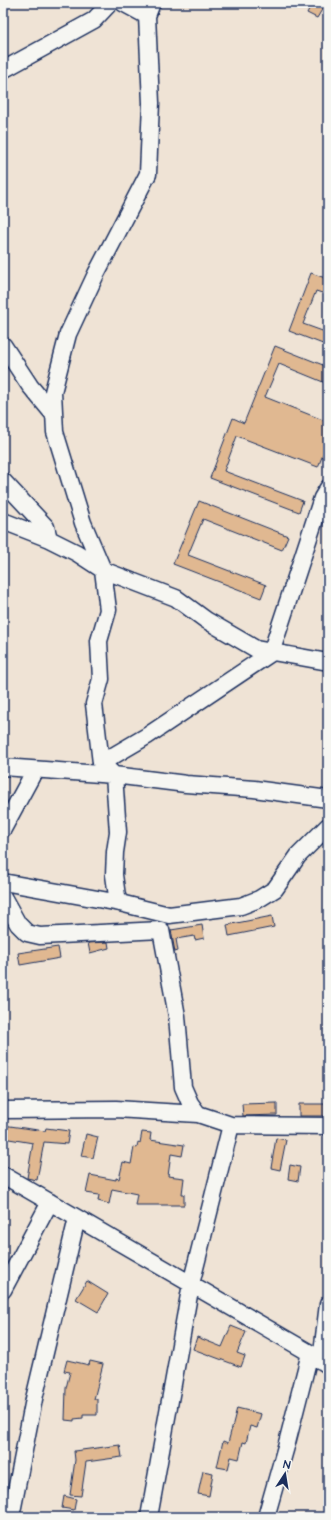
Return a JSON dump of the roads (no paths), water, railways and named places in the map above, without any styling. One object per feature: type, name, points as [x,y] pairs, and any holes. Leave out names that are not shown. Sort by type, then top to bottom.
[{"type":"street","points":[[3,70],[94,20],[110,3]]},
{"type":"street","points":[[120,903],[117,896],[114,875],[118,832],[114,775],[101,763],[94,704],[101,678],[99,641],[108,610],[103,570],[83,523],[55,432],[53,392],[68,334],[96,274],[148,174],[151,103],[149,9],[123,3]]},
{"type":"street","points":[[3,345],[30,386],[54,416]]},
{"type":"street","points":[[3,481],[46,527],[49,539]]},
{"type":"street","points":[[101,763],[147,736],[271,652],[322,498],[328,488]]},
{"type":"street","points":[[3,522],[49,539],[77,553],[103,570],[176,598],[206,620],[256,649],[328,662]]},
{"type":"street","points":[[3,767],[114,775],[186,784],[254,789],[328,799]]},
{"type":"street","points":[[3,829],[35,770]]},
{"type":"street","points":[[3,882],[120,903],[169,914],[241,906],[259,899],[275,889],[298,856],[328,826]]},
{"type":"street","points":[[3,897],[18,924],[27,933],[40,936],[161,930]]},
{"type":"street","points":[[169,914],[161,930],[177,1016],[183,1087],[190,1103],[198,1114]]},
{"type":"street","points":[[3,1110],[116,1109],[198,1114],[231,1125],[328,1126]]},
{"type":"street","points":[[148,1517],[191,1284],[231,1125]]},
{"type":"street","points":[[3,1175],[320,1360]]},
{"type":"street","points":[[3,1290],[50,1202]]},
{"type":"street","points":[[11,1517],[34,1399],[77,1218]]},
{"type":"street","points":[[266,1517],[287,1443],[320,1360],[328,1304]]}]
